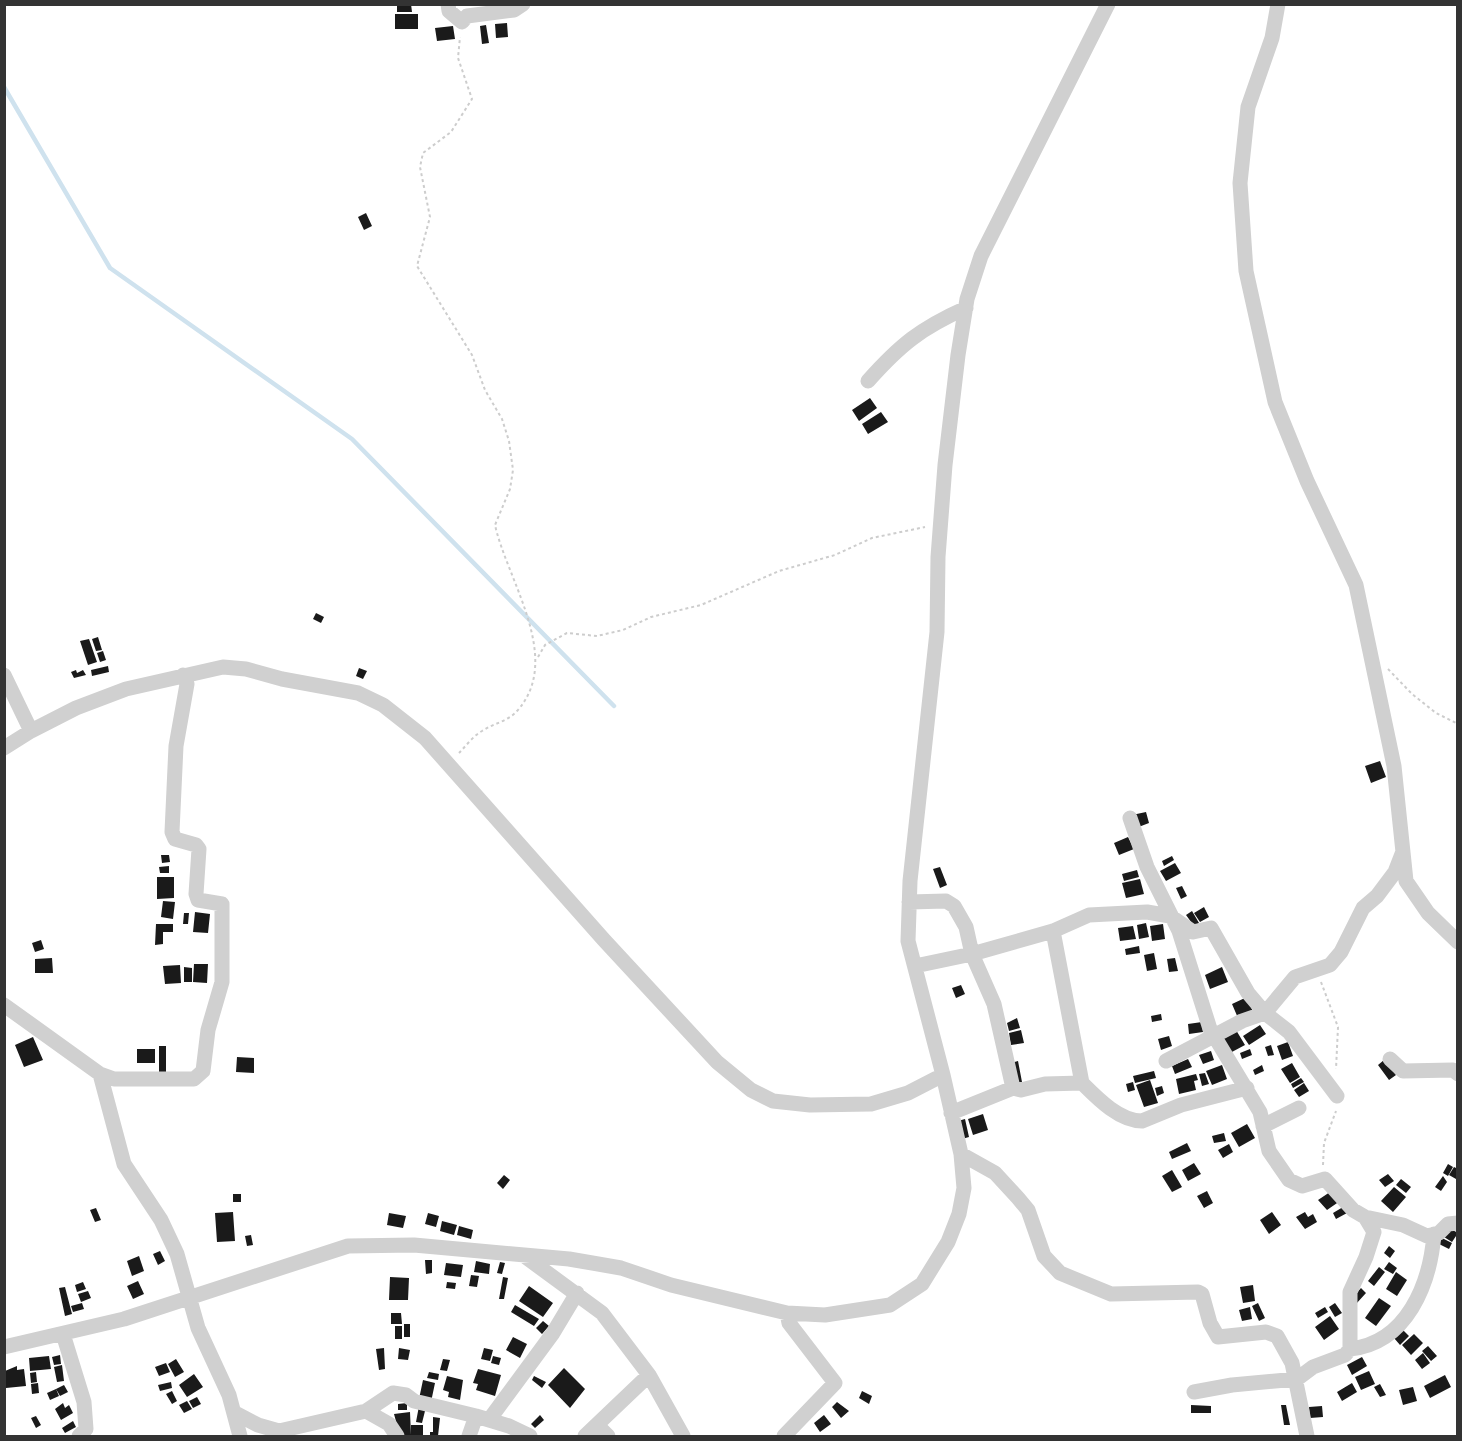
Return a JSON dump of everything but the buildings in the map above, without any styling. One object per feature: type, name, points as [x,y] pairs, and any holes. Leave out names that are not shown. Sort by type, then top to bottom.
[{"type":"street","points":[[448,4],[449,12],[462,22],[467,16],[514,10],[523,4]]},
{"type":"street","points":[[4,1347],[124,1319],[348,1246],[414,1245],[520,1253],[621,1268],[671,1285],[787,1313],[825,1315],[890,1305],[922,1284],[948,1242],[959,1214],[964,1188],[961,1154],[908,941],[909,902],[937,632],[941,518],[958,355],[966,308],[981,256],[1108,4]]},
{"type":"street","points":[[1278,4],[1272,38],[1248,107],[1240,183],[1246,271],[1275,402],[1307,481],[1356,585],[1394,766],[1406,881],[1428,913],[1458,942]]},
{"type":"street","points":[[868,381],[897,348],[939,320],[966,308]]},
{"type":"street","points":[[4,748],[31,730],[76,708],[126,689],[223,667],[246,669],[282,679],[358,693],[383,705],[425,738],[604,940],[717,1062],[751,1090],[773,1101],[810,1105],[871,1104],[908,1093],[943,1075]]},
{"type":"street","points":[[4,675],[31,730]]},
{"type":"street","points":[[4,1005],[89,1063],[100,1074],[114,1079],[194,1079],[204,1071],[208,1030],[222,982],[224,912],[222,904],[198,900],[196,894],[199,849],[196,845],[176,840],[172,832],[176,746],[187,684],[183,675]]},
{"type":"street","points":[[1130,818],[1147,867],[1179,930],[1214,1035],[1260,1112],[1269,1151],[1289,1180],[1302,1186],[1325,1179],[1353,1210],[1365,1217],[1403,1225],[1427,1236],[1439,1233],[1448,1224],[1458,1223]]},
{"type":"street","points":[[1166,1061],[1214,1035],[1265,1013],[1295,977],[1326,967],[1336,960],[1363,908],[1377,896],[1395,872],[1402,855]]},
{"type":"street","points":[[909,902],[946,900],[954,906],[966,927],[972,954],[994,1004],[1013,1089]]},
{"type":"street","points":[[915,966],[972,954],[1053,931],[1089,915],[1147,912],[1170,916],[1193,932],[1211,928],[1248,993],[1265,1013],[1289,1032],[1337,1096]]},
{"type":"street","points":[[1053,931],[1082,1083],[1111,1109],[1136,1121],[1181,1105],[1247,1088]]},
{"type":"street","points":[[1390,1059],[1403,1071],[1453,1070],[1458,1074]]},
{"type":"street","points":[[100,1074],[124,1164],[161,1220],[177,1254],[189,1299],[234,1413],[240,1437]]},
{"type":"street","points":[[951,1113],[1013,1089],[1021,1090],[1045,1084],[1082,1083]]},
{"type":"street","points":[[1263,1126],[1299,1108]]},
{"type":"street","points":[[961,1154],[995,1173],[1028,1210],[1044,1256],[1060,1273],[1111,1294],[1198,1292],[1202,1294],[1213,1332],[1218,1337],[1266,1332],[1277,1336],[1285,1346],[1297,1379],[1307,1437]]},
{"type":"street","points":[[1194,1392],[1232,1385],[1297,1379],[1313,1367],[1345,1355],[1350,1348],[1350,1292],[1366,1257],[1374,1232],[1365,1217]]},
{"type":"street","points":[[1350,1348],[1363,1347],[1383,1337],[1404,1320],[1426,1279],[1434,1234]]},
{"type":"street","points":[[520,1253],[602,1313],[649,1375],[683,1437]]},
{"type":"street","points":[[469,1437],[482,1418],[553,1333],[577,1293]]},
{"type":"street","points":[[784,1437],[835,1383],[789,1323],[787,1313]]},
{"type":"street","points":[[63,1334],[84,1402],[86,1429],[79,1437]]},
{"type":"street","points":[[585,1437],[649,1375]]},
{"type":"street","points":[[234,1413],[258,1425],[279,1431],[366,1411],[393,1393],[406,1395],[414,1401],[482,1418],[530,1437]]},
{"type":"street","points":[[366,1411],[389,1424],[397,1437]]},
{"type":"street","points":[[597,1425],[608,1437]]},
{"type":"path","points":[[462,22],[458,58],[472,99],[452,132],[423,153],[420,167],[430,217],[417,266],[472,355],[485,390],[502,419],[509,441],[513,470],[510,489],[495,525],[537,657]]},
{"type":"path","points":[[448,764],[480,732],[505,722],[518,710],[529,692],[537,657],[545,645],[567,633],[597,636],[631,628],[651,617],[701,605],[779,571],[835,555],[872,538],[925,527],[941,518]]},
{"type":"path","points":[[1374,665],[1381,664],[1392,671],[1412,694],[1436,713],[1458,724]]},
{"type":"waterway","points":[[4,87],[110,268],[352,439],[614,706]]}]
